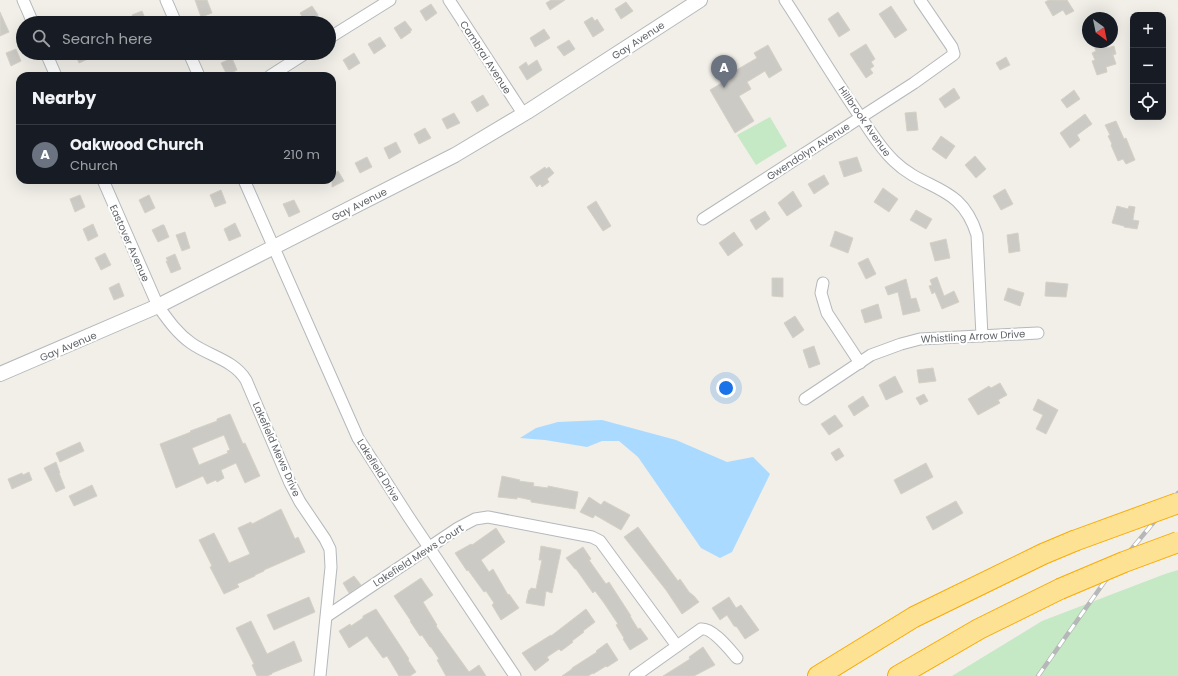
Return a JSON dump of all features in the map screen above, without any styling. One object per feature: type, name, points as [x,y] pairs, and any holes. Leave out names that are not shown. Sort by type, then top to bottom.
[{"type":"highway","points":[[818,676],[914,617],[1043,554],[1074,541],[1178,503]]},
{"type":"highway","points":[[898,676],[979,628],[1060,589],[1124,562],[1178,542]]},
{"type":"street","points":[[23,0],[30,16]]},
{"type":"street","points":[[166,0],[173,16]]},
{"type":"street","points":[[336,34],[390,0]]},
{"type":"street","name":"Cambrai Avenue","points":[[449,0],[524,115]]},
{"type":"street","name":"Gay Avenue","points":[[0,374],[158,306],[455,155],[524,115],[700,0]]},
{"type":"street","name":"Hillbrook Avenue","points":[[784,0],[876,141],[894,162],[918,179],[946,191],[965,208],[974,224],[977,234],[982,336]]},
{"type":"street","name":"Gwendolyn Avenue","points":[[703,219],[914,83],[953,56],[954,54],[952,47],[920,0]]},
{"type":"street","points":[[49,60],[54,72]]},
{"type":"street","points":[[192,60],[197,72]]},
{"type":"street","points":[[276,72],[295,60]]},
{"type":"street","name":"Eastover Avenue","points":[[105,184],[158,306]]},
{"type":"street","name":"Lakefield Drive","points":[[246,184],[358,438],[515,676]]},
{"type":"street","points":[[823,283],[821,293],[827,312],[860,363]]},
{"type":"street","name":"Lakefield Mews Drive","points":[[158,306],[176,331],[190,342],[237,369],[246,380],[293,489],[330,549],[331,567],[320,676]]},
{"type":"street","name":"Whistling Arrow Drive","points":[[805,399],[871,356],[901,344],[920,339],[1038,333]]},
{"type":"street","name":"Lakefield Mews Court","points":[[327,616],[463,525],[475,519],[488,516],[592,537],[600,541],[677,646]]},
{"type":"street","points":[[635,676],[705,628],[712,632],[737,658]]},
{"type":"green space","points":[[770,117],[787,146],[756,165],[737,135]]},
{"type":"green space","points":[[1178,570],[1178,676],[952,676],[1042,621]]},
{"type":"water","points":[[602,420],[676,440],[727,462],[753,457],[770,474],[732,552],[720,558],[701,548],[638,457],[619,441],[602,441],[587,447],[545,440],[520,438],[536,428],[558,422]]},
{"type":"building","points":[[195,0],[207,0],[212,13],[201,16]]},
{"type":"building","points":[[551,0],[565,0],[550,10],[546,3]]},
{"type":"building","points":[[1049,0],[1067,0],[1074,11],[1066,15],[1063,10],[1053,16],[1045,2]]},
{"type":"building","points":[[626,2],[633,11],[621,19],[615,9]]},
{"type":"building","points":[[431,4],[437,13],[426,21],[420,11]]},
{"type":"building","points":[[312,6],[318,15],[302,16],[300,13]]},
{"type":"building","points":[[891,6],[907,30],[895,38],[879,14]]},
{"type":"building","points":[[142,11],[144,16],[132,16]]},
{"type":"building","points":[[0,12],[9,32],[0,36]]},
{"type":"building","points":[[838,12],[850,30],[839,37],[828,19]]},
{"type":"building","points":[[592,17],[595,21],[597,19],[604,30],[593,37],[584,22]]},
{"type":"building","points":[[405,21],[412,30],[401,39],[394,28]]},
{"type":"building","points":[[544,29],[550,38],[535,47],[530,38]]},
{"type":"building","points":[[380,37],[386,46],[374,54],[368,44]]},
{"type":"building","points":[[569,40],[575,49],[564,56],[557,47]]},
{"type":"building","points":[[866,44],[875,59],[871,62],[874,66],[870,69],[873,73],[866,78],[850,54]]},
{"type":"building","points":[[768,45],[782,70],[769,78],[765,71],[747,82],[751,89],[739,96],[754,121],[735,133],[710,90],[735,75],[733,72],[757,58],[754,53]]},
{"type":"building","points":[[1095,48],[1114,48],[1116,54],[1113,55],[1116,64],[1106,67],[1107,72],[1097,75],[1092,61],[1095,60],[1092,53],[1096,51]]},
{"type":"building","points":[[16,49],[16,60],[21,61],[11,66],[6,53]]},
{"type":"building","points":[[354,53],[360,63],[349,70],[343,60]]},
{"type":"building","points":[[1006,57],[1010,65],[1000,70],[996,63]]},
{"type":"building","points":[[78,60],[86,60],[79,63]]},
{"type":"building","points":[[228,60],[233,60],[237,70],[233,72],[226,72],[221,63]]},
{"type":"building","points":[[537,60],[542,70],[527,80],[519,67],[526,62],[528,66]]},
{"type":"building","points":[[954,88],[960,98],[945,108],[939,99]]},
{"type":"building","points":[[1074,90],[1080,99],[1067,108],[1061,100]]},
{"type":"building","points":[[483,95],[489,105],[477,112],[471,102]]},
{"type":"building","points":[[916,112],[918,130],[907,131],[905,113]]},
{"type":"building","points":[[454,113],[460,123],[447,129],[442,119]]},
{"type":"building","points":[[1085,114],[1092,124],[1077,135],[1080,140],[1070,148],[1060,133]]},
{"type":"building","points":[[1116,121],[1124,139],[1126,138],[1135,160],[1126,164],[1123,159],[1118,161],[1108,136],[1110,135],[1105,125]]},
{"type":"building","points":[[425,128],[431,138],[419,144],[414,134]]},
{"type":"building","points":[[941,136],[955,146],[946,159],[932,149]]},
{"type":"building","points":[[396,142],[401,152],[389,159],[384,148]]},
{"type":"building","points":[[975,156],[986,169],[976,178],[965,165]]},
{"type":"building","points":[[367,157],[372,167],[360,173],[355,163]]},
{"type":"building","points":[[857,157],[862,171],[844,177],[839,162]]},
{"type":"building","points":[[545,167],[546,169],[549,167],[554,173],[547,179],[549,182],[542,187],[540,184],[537,187],[530,177]]},
{"type":"building","points":[[338,171],[344,181],[332,187],[332,184],[336,184],[336,172]]},
{"type":"building","points":[[824,175],[829,184],[814,194],[808,184]]},
{"type":"building","points":[[883,188],[898,199],[889,212],[874,202]]},
{"type":"building","points":[[1005,189],[1013,204],[1001,210],[993,196]]},
{"type":"building","points":[[221,190],[226,203],[215,207],[210,195]]},
{"type":"building","points":[[793,191],[802,206],[787,216],[778,203]]},
{"type":"building","points":[[80,195],[85,207],[75,212],[70,199]]},
{"type":"building","points":[[149,195],[155,208],[145,213],[139,200]]},
{"type":"building","points":[[294,200],[300,212],[289,217],[283,204]]},
{"type":"building","points":[[596,201],[611,226],[603,231],[587,207]]},
{"type":"building","points":[[1117,206],[1128,209],[1129,206],[1135,207],[1133,220],[1139,221],[1137,229],[1112,223]]},
{"type":"building","points":[[916,210],[932,219],[926,229],[910,220]]},
{"type":"building","points":[[765,211],[770,219],[756,230],[750,220]]},
{"type":"building","points":[[235,223],[241,236],[229,241],[224,229]]},
{"type":"building","points":[[93,224],[98,236],[88,241],[83,229]]},
{"type":"building","points":[[164,225],[169,237],[158,242],[152,230]]},
{"type":"building","points":[[835,231],[853,238],[848,253],[830,246]]},
{"type":"building","points":[[185,232],[190,248],[182,251],[176,235]]},
{"type":"building","points":[[734,232],[743,245],[728,256],[719,243]]},
{"type":"building","points":[[1018,233],[1020,251],[1009,253],[1007,235]]},
{"type":"building","points":[[946,239],[950,258],[935,261],[930,243]]},
{"type":"building","points":[[105,253],[111,265],[101,270],[95,258]]},
{"type":"building","points":[[175,254],[181,269],[171,273],[166,258]]},
{"type":"building","points":[[868,258],[876,274],[866,279],[858,263]]},
{"type":"building","points":[[937,277],[944,296],[954,291],[959,302],[942,309],[935,292],[932,294],[929,286],[932,285],[930,280]]},
{"type":"building","points":[[772,278],[783,278],[783,297],[772,296]]},
{"type":"building","points":[[906,279],[911,299],[916,298],[920,311],[903,315],[898,292],[888,295],[885,287]]},
{"type":"building","points":[[1046,282],[1068,284],[1066,297],[1045,296]]},
{"type":"building","points":[[119,283],[124,296],[114,300],[109,288]]},
{"type":"building","points":[[1008,288],[1024,293],[1020,306],[1004,300]]},
{"type":"building","points":[[878,304],[882,318],[865,323],[861,310]]},
{"type":"building","points":[[795,316],[804,330],[793,338],[784,323]]},
{"type":"building","points":[[814,346],[820,364],[809,368],[803,350]]},
{"type":"building","points":[[933,368],[936,381],[919,383],[917,370]]},
{"type":"building","points":[[895,376],[903,392],[886,400],[879,385]]},
{"type":"building","points":[[1000,383],[1007,395],[998,400],[1000,403],[978,415],[968,399],[989,386],[991,388]]},
{"type":"building","points":[[924,394],[928,401],[920,405],[916,398]]},
{"type":"building","points":[[863,396],[869,406],[854,416],[848,406]]},
{"type":"building","points":[[1038,399],[1058,410],[1046,434],[1036,429],[1043,415],[1033,410]]},
{"type":"building","points":[[230,414],[243,444],[245,443],[260,476],[245,483],[236,463],[221,470],[224,478],[217,482],[216,480],[207,484],[203,476],[176,488],[160,444],[217,421],[217,419]],"holes":[[[224,435],[230,450],[227,451],[228,453],[199,465],[192,448]]]},
{"type":"building","points":[[835,415],[843,426],[829,435],[821,424]]},
{"type":"building","points":[[80,442],[84,451],[60,462],[56,453]]},
{"type":"building","points":[[839,448],[844,456],[836,461],[831,453]]},
{"type":"building","points":[[56,462],[65,488],[56,492],[44,468]]},
{"type":"building","points":[[926,463],[933,477],[901,494],[894,480]]},
{"type":"building","points":[[29,472],[32,480],[12,489],[8,479],[22,473],[23,475]]},
{"type":"building","points":[[502,476],[520,480],[519,481],[534,483],[533,486],[548,488],[548,486],[578,492],[575,509],[531,502],[531,500],[517,497],[517,499],[498,497]]},
{"type":"building","points":[[92,485],[97,496],[74,506],[69,496]]},
{"type":"building","points":[[589,497],[601,505],[604,501],[630,515],[621,530],[595,515],[593,518],[580,512]]},
{"type":"building","points":[[956,501],[963,513],[933,530],[926,517]]},
{"type":"building","points":[[281,509],[295,539],[298,537],[305,552],[237,584],[239,587],[224,594],[210,567],[212,566],[199,540],[214,533],[229,563],[250,554],[238,528],[251,522],[252,524]]},
{"type":"building","points":[[638,527],[678,581],[680,579],[689,592],[699,602],[682,614],[666,590],[624,537]]},
{"type":"building","points":[[496,528],[505,542],[481,560],[489,572],[493,569],[508,595],[509,594],[519,608],[501,620],[492,605],[494,603],[486,591],[484,592],[455,553],[471,544],[472,545]]},
{"type":"building","points":[[541,546],[561,550],[552,593],[546,591],[544,606],[526,603],[529,590],[531,588],[536,589],[542,560],[539,560]]},
{"type":"building","points":[[583,547],[591,559],[589,560],[606,584],[609,582],[638,629],[640,628],[648,639],[630,650],[616,625],[618,624],[604,603],[595,591],[593,593],[566,558]]},
{"type":"building","points":[[354,576],[361,585],[349,593],[343,583]]},
{"type":"building","points":[[421,578],[433,595],[423,602],[437,625],[436,626],[469,672],[479,665],[486,676],[446,676],[437,660],[439,659],[422,635],[420,636],[394,596]]},
{"type":"building","points":[[309,597],[315,612],[274,630],[267,615]]},
{"type":"building","points":[[729,597],[736,608],[741,605],[759,630],[745,639],[727,615],[720,620],[712,608]]},
{"type":"building","points":[[376,609],[416,672],[410,676],[399,676],[387,656],[383,658],[367,636],[349,648],[339,631],[350,624],[351,626],[363,618],[363,616]]},
{"type":"building","points":[[586,609],[595,622],[561,651],[559,649],[547,657],[549,660],[535,671],[522,653],[551,636]]},
{"type":"building","points":[[251,621],[267,654],[294,641],[302,661],[267,676],[257,676],[252,665],[254,664],[236,628]]},
{"type":"building","points":[[607,643],[618,660],[588,676],[562,676],[597,652],[596,651]]},
{"type":"building","points":[[703,647],[715,665],[694,676],[663,676],[690,659],[689,657]]},
{"type":"railway","points":[[1038,676],[1105,581],[1178,493]]},
{"type":"place","name":"Oakwood Church","points":[[724,88]]}]
